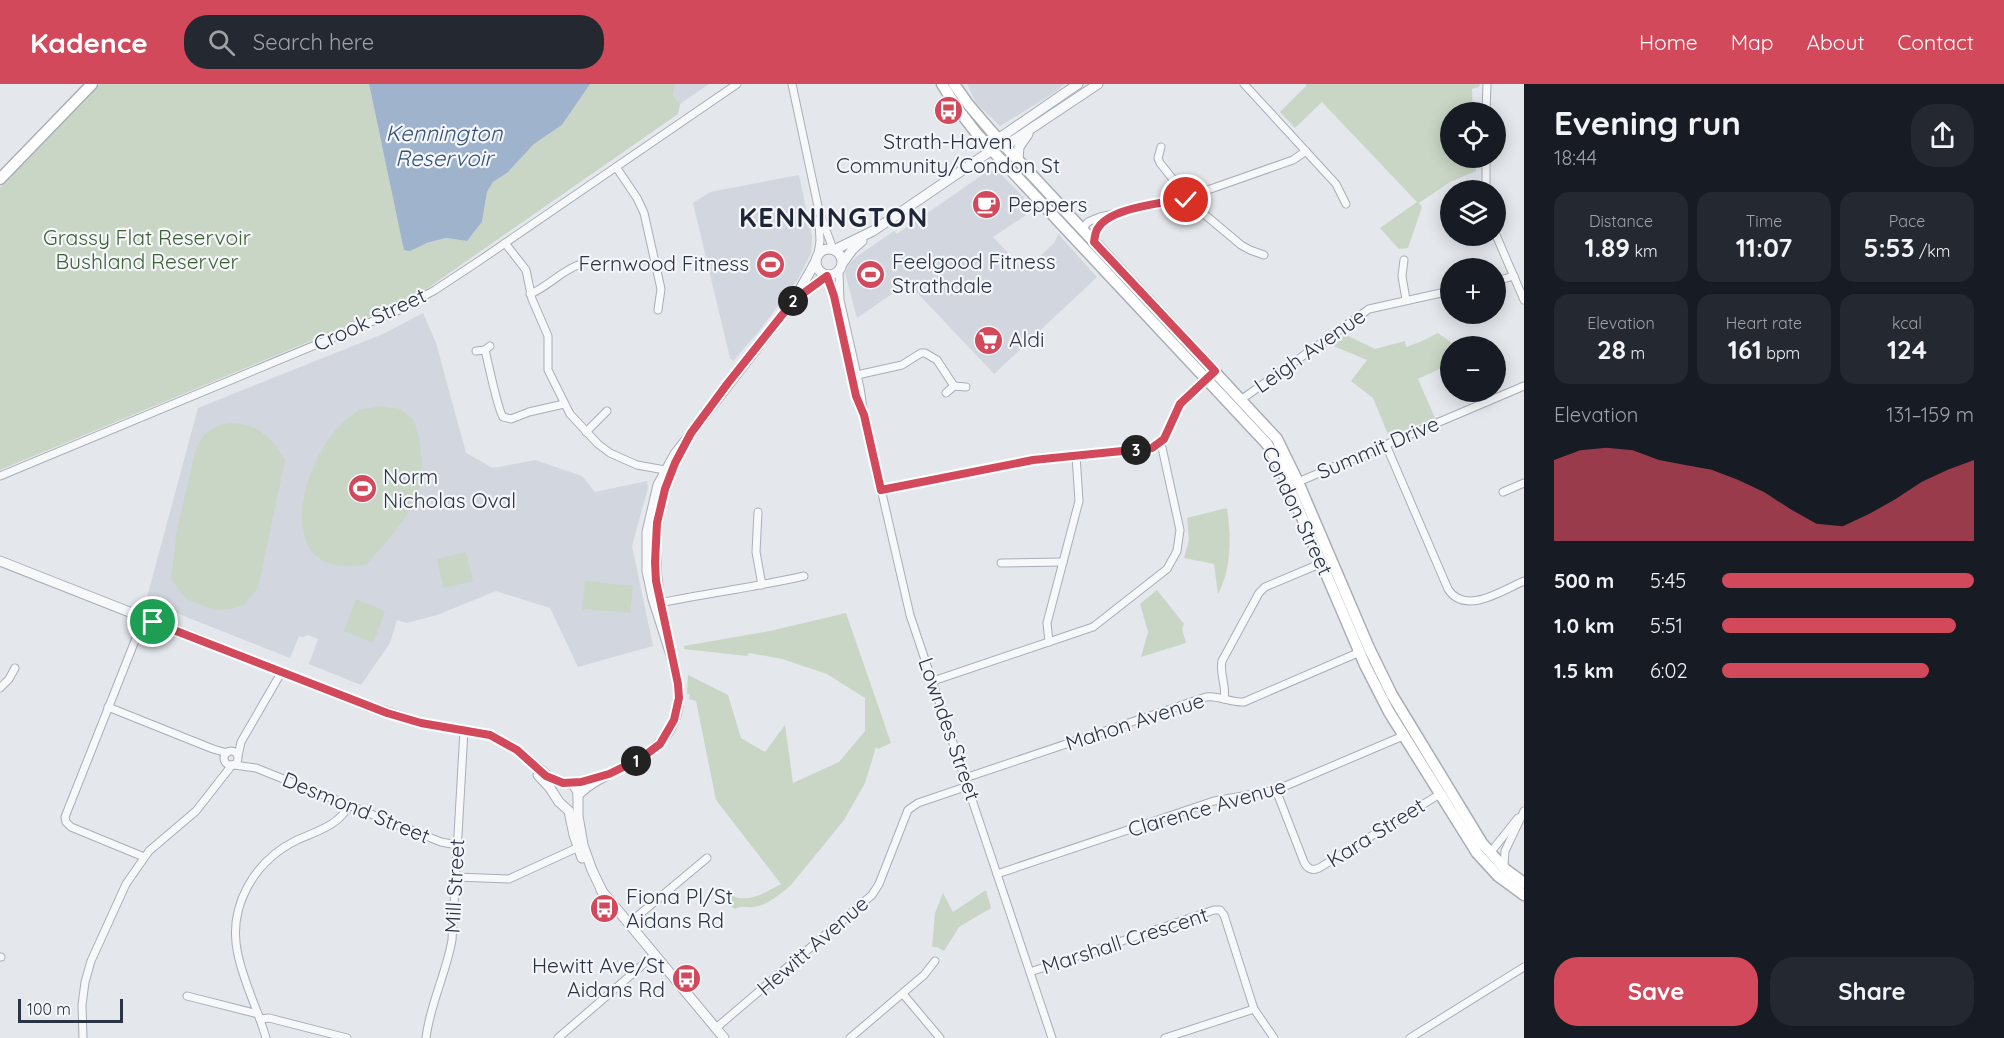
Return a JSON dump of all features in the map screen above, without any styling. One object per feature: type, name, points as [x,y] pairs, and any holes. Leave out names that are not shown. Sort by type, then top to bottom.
[{"type":"main road","points":[[0,179],[92,84]]},
{"type":"main road","name":"Condon Street","points":[[942,84],[963,117],[992,150],[1096,260],[1211,374],[1242,399],[1277,439],[1298,482],[1364,650]]},
{"type":"main road","name":"Condon Street","points":[[954,84],[1002,143],[1094,242],[1211,374],[1271,449],[1364,650],[1385,683],[1440,794],[1485,863],[1505,882],[1524,893]]},
{"type":"main road","points":[[992,150],[1002,143]]},
{"type":"main road","points":[[1082,229],[1081,236],[1096,260]]},
{"type":"main road","name":"Condon Street","points":[[1408,733],[1490,853],[1504,869],[1524,883]]},
{"type":"main road","points":[[1490,853],[1494,866],[1524,893]]},
{"type":"street","name":"Crook Street","points":[[0,476],[389,315],[435,290],[737,84]]},
{"type":"street","points":[[790,84],[819,211],[834,249],[841,256],[841,268]]},
{"type":"street","points":[[1002,143],[1078,84]]},
{"type":"street","points":[[1002,143],[1033,127],[1098,84]]},
{"type":"street","points":[[1244,84],[1336,184],[1346,204]]},
{"type":"street","points":[[1486,102],[1487,84]]},
{"type":"street","points":[[1018,160],[1020,144],[1033,127]]},
{"type":"street","points":[[1161,147],[1158,158],[1186,198],[1245,248],[1264,255]]},
{"type":"street","points":[[794,300],[826,276],[841,268],[852,250],[873,231],[992,150]]},
{"type":"street","points":[[1082,229],[1088,222],[1137,208],[1186,198],[1293,160],[1306,151]]},
{"type":"street","points":[[616,167],[637,198],[644,213],[660,289],[658,310]]},
{"type":"street","points":[[819,211],[818,270],[826,276]]},
{"type":"street","points":[[1094,242],[1098,227],[1114,215]]},
{"type":"street","points":[[670,652],[653,599],[648,571],[647,532],[656,492],[665,470],[794,300],[817,258],[824,250],[834,249],[873,231]]},
{"type":"street","points":[[505,243],[524,267],[530,294],[548,336],[548,370],[570,414],[604,449],[624,461],[665,470]]},
{"type":"street","points":[[1501,246],[1524,300]]},
{"type":"street","points":[[1404,260],[1402,276],[1406,300]]},
{"type":"street","points":[[530,294],[574,267],[583,264]]},
{"type":"street","name":"Lowndes Street","points":[[841,268],[840,300],[907,602],[1052,1038]]},
{"type":"street","name":"Lowndes Street","points":[[826,276],[834,296],[856,396],[864,415]]},
{"type":"street","points":[[1506,278],[1514,276]]},
{"type":"street","name":"Leigh Avenue","points":[[1242,399],[1369,309],[1440,293]]},
{"type":"street","points":[[476,351],[487,348],[498,418],[511,419],[529,412],[564,404]]},
{"type":"street","points":[[857,375],[896,366],[925,352],[937,360],[954,386]]},
{"type":"street","points":[[933,681],[1089,629],[1100,623],[1167,569],[1174,558],[1180,538],[1179,522],[1161,443],[1177,408],[1211,374]]},
{"type":"street","points":[[946,393],[954,386],[966,387]]},
{"type":"street","name":"Summit Drive","points":[[1298,482],[1524,386]]},
{"type":"street","points":[[586,432],[608,411]]},
{"type":"street","points":[[648,571],[651,569],[657,523],[665,489],[675,463],[691,433]]},
{"type":"street","points":[[881,490],[1033,460],[1147,449],[1161,443]]},
{"type":"street","points":[[1386,445],[1448,589],[1454,596],[1462,601],[1472,602],[1524,581]]},
{"type":"street","points":[[1049,642],[1047,623],[1079,501],[1076,456]]},
{"type":"street","points":[[1503,492],[1524,483]]},
{"type":"street","points":[[758,512],[756,552],[762,585]]},
{"type":"street","points":[[564,805],[572,804],[587,787],[654,750],[664,739],[677,713],[679,691],[656,581],[654,542]]},
{"type":"street","points":[[0,561],[359,703],[406,719],[490,735],[505,742],[525,756],[546,776],[576,786],[580,846]]},
{"type":"street","points":[[1001,563],[1063,562]]},
{"type":"street","points":[[1224,699],[1226,689],[1221,669],[1222,661],[1259,593],[1265,587],[1322,563]]},
{"type":"street","points":[[660,603],[804,576]]},
{"type":"street","points":[[144,618],[66,812],[65,820],[71,827],[144,857]]},
{"type":"street","name":"Mahon Avenue","points":[[965,778],[1206,697],[1213,696],[1244,702],[1364,650]]},
{"type":"street","points":[[0,688],[15,668]]},
{"type":"street","points":[[83,1038],[82,1005],[88,971],[122,893],[144,857],[196,811],[236,761],[242,742],[281,673]]},
{"type":"street","points":[[108,707],[213,749],[236,761]]},
{"type":"street","points":[[467,731],[490,740],[515,756],[556,795],[559,802],[572,816],[580,846],[603,893],[724,1038]]},
{"type":"street","name":"Mill Street","points":[[426,1038],[431,1010],[450,950],[467,731]]},
{"type":"street","name":"Clarence Avenue","points":[[997,874],[1214,801],[1276,790],[1408,733]]},
{"type":"street","points":[[221,778],[227,756],[242,742]]},
{"type":"street","points":[[227,756],[226,763],[236,761]]},
{"type":"street","name":"Desmond Street","points":[[236,761],[441,842],[458,845]]},
{"type":"street","points":[[556,795],[557,788],[566,783],[609,774]]},
{"type":"street","name":"Hewitt Avenue","points":[[716,1028],[872,896],[879,884],[908,810],[918,803],[968,786]]},
{"type":"street","name":"Kara Street","points":[[1276,790],[1304,862],[1312,869],[1319,868],[1440,794]]},
{"type":"street","points":[[266,1038],[236,946],[236,926],[244,893],[258,871],[271,857],[286,846],[336,821],[345,813],[349,805]]},
{"type":"street","points":[[1490,853],[1524,811]]},
{"type":"street","points":[[1504,869],[1505,851],[1524,811]]},
{"type":"street","points":[[456,877],[509,879],[580,846]]},
{"type":"street","points":[[628,924],[707,858]]},
{"type":"street","name":"Kara Street","points":[[1311,878],[1312,869]]},
{"type":"street","name":"Marshall Crescent","points":[[1030,972],[1222,907],[1254,1008],[1274,1038]]},
{"type":"street","points":[[558,1038],[654,955]]},
{"type":"street","points":[[850,1038],[924,975],[934,961]]},
{"type":"street","points":[[1410,1038],[1524,967]]},
{"type":"street","points":[[903,994],[940,1038]]},
{"type":"street","points":[[188,996],[347,1038]]},
{"type":"street","points":[[1165,1038],[1254,1008]]},
{"type":"shaded area","points":[[675,84],[709,84],[680,104],[673,95]]},
{"type":"shaded area","points":[[967,84],[1064,84],[1054,93],[1000,126],[976,103]]},
{"type":"shaded area","points":[[988,171],[998,171],[1035,209],[993,237],[1024,270],[1055,242],[1058,234],[1097,277],[994,374],[908,283],[857,318],[845,273],[849,264],[856,257],[894,231],[897,234]]},
{"type":"shaded area","points":[[799,175],[812,237],[811,253],[798,279],[760,330],[733,361],[730,358],[693,203],[710,192]]},
{"type":"shaded area","points":[[423,313],[436,343],[466,453],[493,468],[535,460],[582,476],[595,492],[647,481],[648,488],[632,546],[653,646],[578,667],[550,608],[496,591],[437,615],[407,623],[397,620],[390,643],[361,685],[309,664],[318,639],[308,635],[299,636],[290,658],[146,601],[198,408],[383,334]]},
{"type":"green space","name":"Grassy Flat Reservoir Bushland Reserver","points":[[100,84],[369,84],[404,250],[446,238],[467,241],[482,222],[487,192],[493,182],[507,173],[534,144],[562,125],[590,84],[675,84],[673,95],[680,104],[678,114],[412,299],[0,470],[0,188]]},
{"type":"green space","points":[[1306,84],[1480,84],[1479,87],[1472,89],[1473,102],[1440,102],[1440,168],[1476,168],[1476,171],[1455,180],[1440,180],[1440,189],[1419,203],[1422,207],[1408,248],[1399,249],[1380,228],[1417,202],[1322,102],[1295,128],[1280,112]]},
{"type":"green space","points":[[1438,333],[1442,336],[1440,336],[1440,369],[1418,379],[1435,418],[1389,437],[1373,398],[1351,381],[1367,360],[1331,345],[1346,335],[1375,349],[1405,341],[1406,347]]},
{"type":"green space","name":"Norm Nicholas Oval","points":[[380,406],[400,409],[413,419],[419,436],[422,461],[418,498],[397,529],[367,564],[335,565],[314,554],[304,534],[302,508],[309,479],[321,452],[338,428],[358,411]]},
{"type":"green space","points":[[228,423],[247,426],[262,432],[285,460],[258,588],[244,605],[215,610],[186,599],[171,579],[177,530],[196,448],[204,435],[215,427]]},
{"type":"green space","points":[[1227,508],[1228,563],[1218,594],[1214,564],[1184,558],[1189,540],[1187,518]]},
{"type":"green space","points":[[466,552],[473,581],[443,588],[437,559]]},
{"type":"green space","points":[[585,581],[633,586],[630,613],[582,609]]},
{"type":"green space","points":[[1157,590],[1184,624],[1182,629],[1186,643],[1141,657],[1148,632],[1140,604]]},
{"type":"green space","points":[[356,599],[385,611],[373,643],[344,631]]},
{"type":"green space","points":[[846,613],[891,743],[878,749],[876,747],[865,783],[844,820],[791,885],[764,904],[735,909],[717,897],[724,891],[739,898],[752,897],[781,884],[716,800],[696,701],[689,699],[690,694],[687,694],[688,675],[728,695],[741,738],[765,752],[785,725],[793,783],[839,762],[865,731],[865,698],[827,674],[782,659],[749,653],[747,656],[684,649],[684,646],[770,631]]},
{"type":"green space","points":[[986,890],[991,908],[959,927],[944,951],[932,947],[935,913],[943,893],[953,912]]},
{"type":"water","name":"Kennington Reservoir","points":[[369,84],[590,84],[562,125],[534,144],[507,173],[493,182],[487,192],[482,222],[467,241],[446,238],[410,251],[404,250],[403,246]]},
{"type":"place","name":"Strath-Haven Community/Condon St","points":[[948,111]]},
{"type":"place","name":"Peppers","points":[[987,205]]},
{"type":"place","name":"Fernwood Fitness","points":[[770,264]]},
{"type":"place","name":"Feelgood Fitness Strathdale","points":[[871,274]]},
{"type":"place","name":"Aldi","points":[[988,340]]},
{"type":"place","name":"Norm Nicholas Oval","points":[[362,489]]},
{"type":"place","name":"Fiona Pl/St Aidans Rd","points":[[605,909]]},
{"type":"place","name":"Hewitt Ave/St Aidans Rd","points":[[686,978]]},
{"type":"district","name":"KENNINGTON","points":[[834,218]]},
{"type":"route","points":[[153,622],[387,713],[434,726],[490,735],[517,750],[546,776],[556,781],[581,782],[609,774],[654,750],[664,739],[677,713],[678,684],[656,581],[654,553],[657,523],[668,480],[691,433],[779,316],[794,300],[827,276],[834,296],[856,396],[864,415],[881,490],[1033,460],[1152,448],[1164,439],[1180,404],[1215,371],[1094,242],[1098,227],[1114,215],[1131,209],[1185,198],[1186,200]]}]
